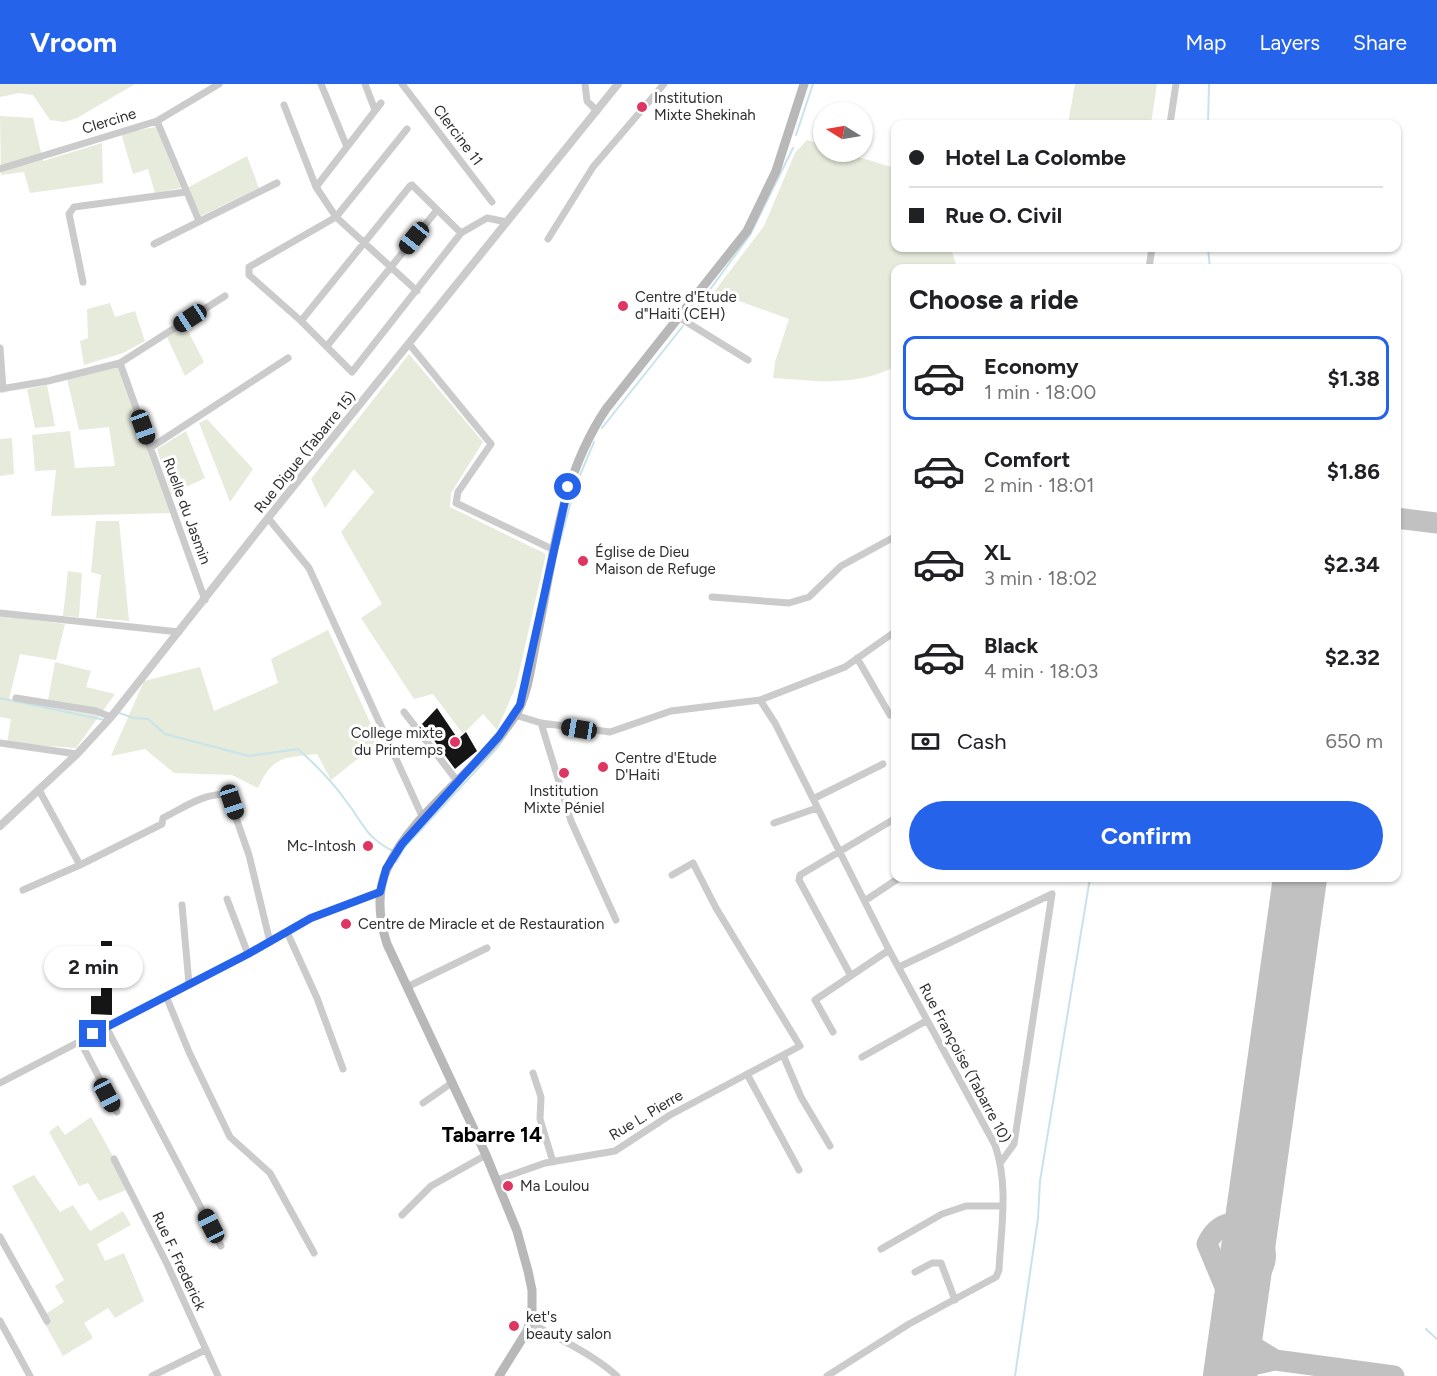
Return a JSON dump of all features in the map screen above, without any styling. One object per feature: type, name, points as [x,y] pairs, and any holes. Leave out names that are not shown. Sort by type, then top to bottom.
[{"type":"main road","points":[[499,1376],[527,1331],[530,1322],[532,1290],[528,1271],[517,1231],[497,1180],[387,944],[379,910],[380,892],[386,869],[423,818],[458,782],[515,715],[528,679],[562,505],[588,435],[747,231],[776,171],[804,84]]},
{"type":"street","name":"Clercine","points":[[0,169],[157,121],[219,84]]},
{"type":"street","points":[[321,84],[347,147]]},
{"type":"street","points":[[364,84],[375,110]]},
{"type":"street","name":"Clercine 11","points":[[402,84],[492,202]]},
{"type":"street","points":[[585,84],[587,100],[597,111]]},
{"type":"street","name":"Rue Digue (Tabarre 15)","points":[[0,826],[4,817],[39,790],[78,754],[108,720],[618,84]]},
{"type":"street","points":[[548,239],[593,167],[664,84]]},
{"type":"street","points":[[1171,120],[1176,84]]},
{"type":"street","points":[[316,187],[381,103]]},
{"type":"street","points":[[284,105],[316,187],[336,217],[417,291]]},
{"type":"street","points":[[157,121],[199,221]]},
{"type":"street","points":[[407,129],[336,217],[249,267],[249,275],[301,321],[352,372],[461,232],[487,218],[507,222]]},
{"type":"street","points":[[154,244],[278,183]]},
{"type":"street","points":[[301,321],[410,186],[412,185],[461,232]]},
{"type":"street","points":[[83,282],[69,214],[74,207],[186,192]]},
{"type":"street","points":[[327,346],[437,210]]},
{"type":"street","points":[[0,348],[2,389],[48,381],[120,363],[225,296]]},
{"type":"street","points":[[680,318],[748,360]]},
{"type":"street","points":[[410,345],[491,444],[458,492],[456,503],[554,550]]},
{"type":"street","points":[[150,448],[288,358]]},
{"type":"street","name":"Ruelle du Jasmin","points":[[120,363],[204,600]]},
{"type":"street","points":[[268,518],[309,568],[423,818]]},
{"type":"street","points":[[712,597],[789,603],[809,597],[841,566],[891,539]]},
{"type":"street","points":[[0,613],[179,632]]},
{"type":"street","points":[[515,715],[541,723],[610,732],[671,711],[760,700],[845,667],[891,634]]},
{"type":"street","points":[[857,658],[890,715]]},
{"type":"street","points":[[16,698],[96,711],[108,720]]},
{"type":"street","name":"Rue Françoise (Tabarre 10)","points":[[760,700],[775,723],[926,1021],[995,1144],[1004,1182],[999,1270],[996,1277],[909,1323],[827,1376]]},
{"type":"street","points":[[404,712],[458,782]]},
{"type":"street","points":[[541,723],[571,821],[616,920]]},
{"type":"street","points":[[0,743],[78,754]]},
{"type":"street","points":[[813,799],[883,764]]},
{"type":"street","points":[[39,790],[80,865]]},
{"type":"street","points":[[23,890],[80,865],[162,824],[163,818],[192,803],[219,794],[228,795],[249,855],[270,942]]},
{"type":"street","points":[[774,823],[817,808]]},
{"type":"street","points":[[851,976],[799,880],[800,875],[891,821]]},
{"type":"street","name":"Rue L. Pierre","points":[[497,1180],[553,1162],[615,1151],[670,1115],[800,1046],[716,908],[693,863],[672,874]]},
{"type":"street","points":[[866,900],[893,882]]},
{"type":"street","points":[[0,1083],[248,954],[311,918],[380,892]]},
{"type":"street","points":[[898,967],[1052,894],[1014,1144],[1001,1162]]},
{"type":"street","points":[[227,899],[248,954]]},
{"type":"street","points":[[182,905],[189,984]]},
{"type":"street","points":[[287,932],[317,998],[343,1069]]},
{"type":"street","points":[[407,987],[487,948]]},
{"type":"street","points":[[834,1032],[815,1000],[889,950]]},
{"type":"street","points":[[166,996],[189,1052],[230,1137],[270,1173],[314,1253]]},
{"type":"street","points":[[862,1057],[926,1021]]},
{"type":"street","points":[[106,1027],[221,1246]]},
{"type":"street","points":[[80,1041],[117,1112]]},
{"type":"street","points":[[783,1055],[801,1097],[830,1146]]},
{"type":"street","points":[[533,1073],[541,1097],[540,1119],[553,1162]]},
{"type":"street","points":[[747,1074],[799,1170]]},
{"type":"street","points":[[423,1103],[453,1082]]},
{"type":"street","points":[[402,1215],[431,1186],[486,1155]]},
{"type":"street","name":"Rue F. Frederick","points":[[114,1159],[218,1376]]},
{"type":"street","points":[[881,1249],[942,1214],[966,1206],[1003,1206]]},
{"type":"street","points":[[0,1237],[47,1321]]},
{"type":"street","points":[[915,1272],[932,1263],[941,1263],[955,1300]]},
{"type":"street","points":[[0,1321],[30,1376]]},
{"type":"street","points":[[530,1322],[581,1350],[617,1376]]},
{"type":"street","points":[[152,1376],[205,1350]]},
{"type":"shaded area","points":[[0,84],[135,84],[77,118],[64,122],[50,120],[33,95],[19,93],[0,97]]},
{"type":"shaded area","points":[[1075,84],[1157,84],[1152,120],[1069,120]]},
{"type":"shaded area","points":[[0,116],[33,118],[43,161],[102,143],[103,183],[30,193],[24,172],[1,175]]},
{"type":"shaded area","points":[[156,127],[181,188],[155,193],[148,169],[133,174],[121,133]]},
{"type":"shaded area","points":[[807,140],[813,142],[813,162],[873,161],[891,167],[891,252],[952,252],[956,264],[891,264],[891,368],[864,378],[850,380],[773,378],[775,362],[789,319],[714,292],[764,226],[795,153]]},
{"type":"shaded area","points":[[247,156],[259,188],[201,216],[187,188]]},
{"type":"shaded area","points":[[110,303],[115,317],[135,311],[145,341],[123,353],[84,365],[80,341],[88,338],[87,309]]},
{"type":"shaded area","points":[[185,325],[204,362],[185,376],[167,337]]},
{"type":"shaded area","points":[[409,354],[483,442],[451,493],[450,507],[546,554],[516,686],[497,730],[483,714],[463,734],[433,694],[414,699],[361,618],[382,604],[341,532],[374,492],[354,469],[325,508],[311,479]]},
{"type":"shaded area","points":[[119,366],[170,513],[51,516],[56,470],[35,471],[32,435],[70,431],[75,468],[115,466],[109,427],[79,430],[67,379]]},
{"type":"shaded area","points":[[47,385],[55,426],[35,428],[27,389]]},
{"type":"shaded area","points":[[207,419],[253,469],[230,502],[199,423]]},
{"type":"shaded area","points":[[186,431],[205,478],[171,494],[157,449]]},
{"type":"shaded area","points":[[12,438],[14,474],[0,476],[0,439]]},
{"type":"shaded area","points":[[96,521],[119,521],[129,621],[96,618],[101,575],[91,572]]},
{"type":"shaded area","points":[[68,571],[82,573],[79,617],[63,616]]},
{"type":"shaded area","points":[[0,616],[65,624],[56,660],[20,654],[9,699],[47,706],[55,662],[91,671],[86,687],[115,694],[76,748],[7,743],[11,719],[0,717]]},
{"type":"shaded area","points":[[328,630],[379,742],[331,780],[317,754],[281,760],[269,769],[258,788],[232,775],[174,773],[145,749],[111,756],[144,681],[200,667],[214,711],[278,683],[271,659]]},
{"type":"shaded area","points":[[91,1117],[131,1188],[99,1201],[88,1183],[79,1186],[49,1132],[58,1125],[65,1135]]},
{"type":"shaded area","points":[[34,1175],[60,1212],[73,1205],[90,1231],[123,1211],[131,1225],[97,1244],[105,1261],[124,1253],[144,1301],[115,1318],[108,1308],[84,1323],[93,1338],[63,1356],[41,1317],[64,1302],[55,1286],[64,1280],[12,1186]]},
{"type":"building","name":"College mixte du Printemps","points":[[437,708],[458,739],[466,732],[477,751],[455,769],[422,724]]},
{"type":"building","points":[[101,941],[112,941],[112,1015],[91,1014],[91,996],[101,996]]},
{"type":"waterway","points":[[796,135],[813,84]]},
{"type":"waterway","points":[[1208,120],[1209,84]]},
{"type":"waterway","points":[[689,318],[750,235],[793,148]]},
{"type":"waterway","points":[[1208,252],[1210,264]]},
{"type":"waterway","points":[[602,428],[683,326]]},
{"type":"waterway","points":[[559,545],[575,487],[594,442]]},
{"type":"waterway","points":[[0,698],[105,720]]},
{"type":"waterway","points":[[119,713],[134,718],[148,719],[165,734],[249,756],[298,749],[335,787],[376,841],[393,851]]},
{"type":"waterway","points":[[396,862],[404,848],[498,747],[507,734]]},
{"type":"waterway","points":[[1015,1376],[1038,1218],[1040,1181],[1089,882]]},
{"type":"waterway","points":[[1426,1329],[1437,1339]]},
{"type":"taxiway","points":[[1401,519],[1437,523]]},
{"type":"taxiway","points":[[1242,1289],[1262,1269],[1265,1257],[1264,1245],[1249,1227],[1238,1223],[1227,1224],[1216,1231],[1207,1244],[1246,1337],[1254,1347],[1275,1360]]},
{"type":"taxiway","points":[[1236,1376],[1252,1365],[1275,1360],[1394,1376]]},
{"type":"runway","points":[[1230,1376],[1299,882]]},
{"type":"place","name":"Institution Mixte Shekinah","points":[[642,107]]},
{"type":"place","name":"Centre d'Etude d\"Haiti (CEH)","points":[[623,306]]},
{"type":"place","name":"Église de Dieu Maison de Refuge","points":[[583,561]]},
{"type":"place","name":"College mixte du Printemps","points":[[455,742]]},
{"type":"place","name":"Centre d'Etude D'Haiti","points":[[603,767]]},
{"type":"place","name":"Institution Mixte Péniel","points":[[564,773]]},
{"type":"place","name":"Mc-Intosh","points":[[368,846]]},
{"type":"place","name":"Centre de Miracle et de Restauration","points":[[346,924]]},
{"type":"place","name":"Ma Loulou","points":[[508,1186]]},
{"type":"place","name":"ket's beauty salon","points":[[514,1326]]},
{"type":"district","name":"Tabarre 14","points":[[492,1135]]},
{"type":"route","points":[[93,1034],[248,954],[311,918],[380,892],[386,869],[402,844],[499,736],[520,705],[528,679],[562,505],[568,487]]}]
